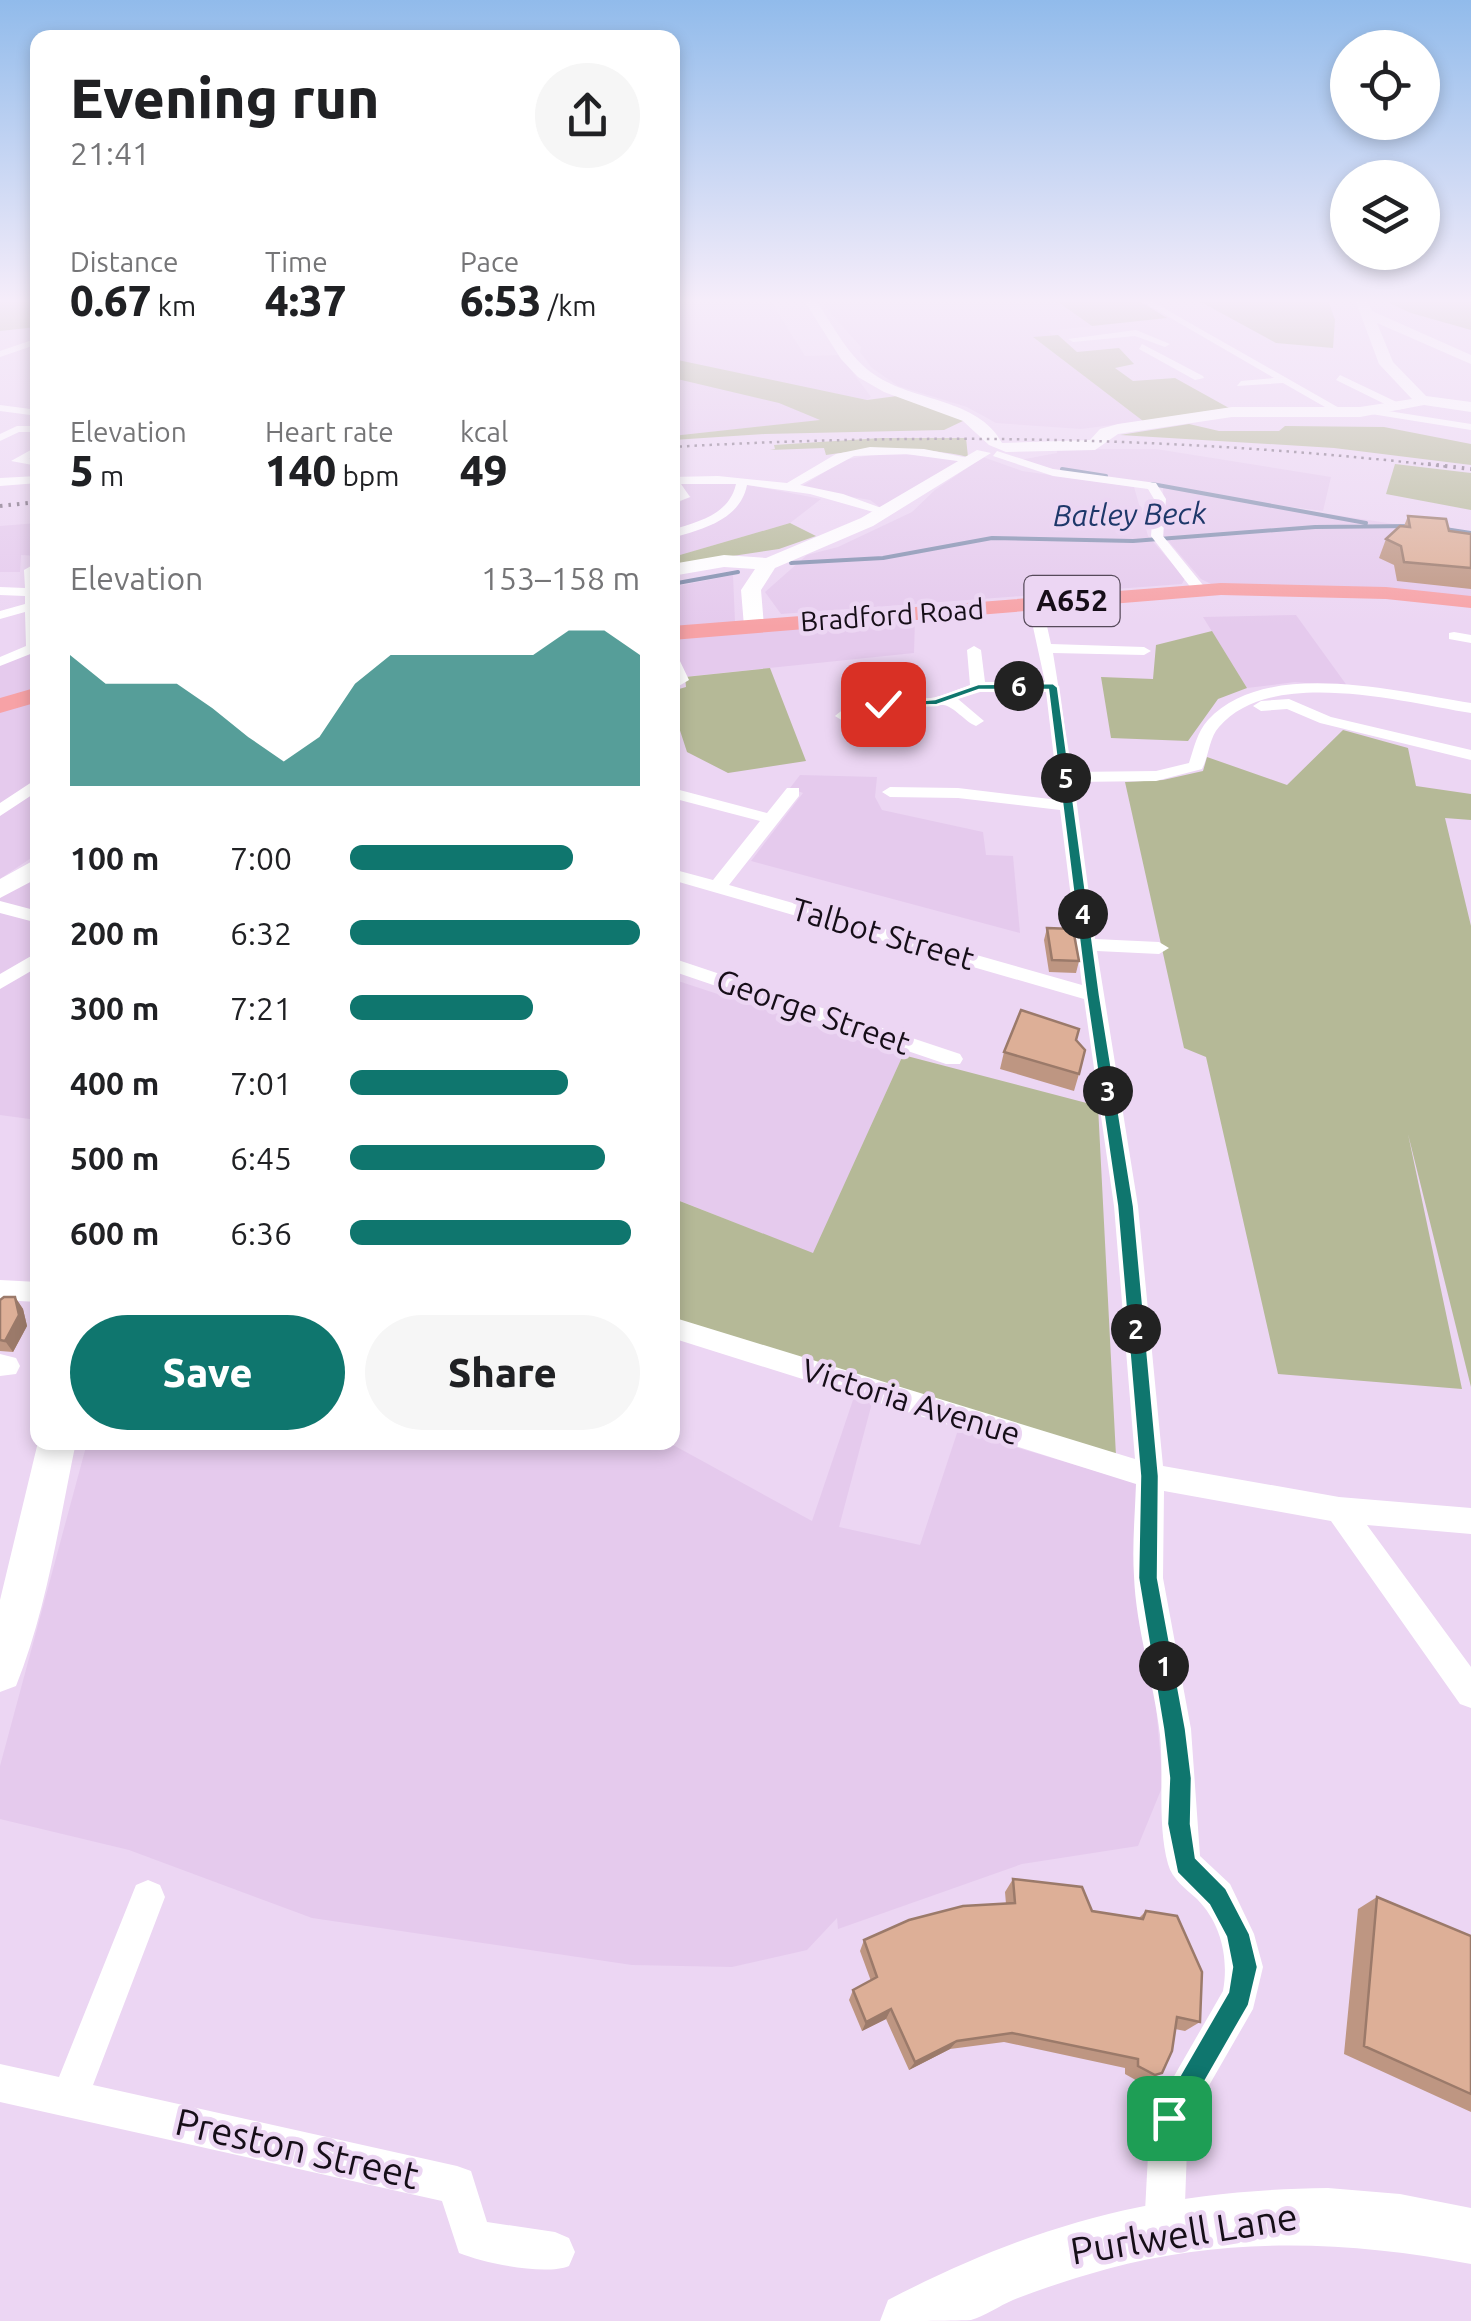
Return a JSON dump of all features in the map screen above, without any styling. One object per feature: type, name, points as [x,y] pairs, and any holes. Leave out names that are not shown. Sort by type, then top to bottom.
[{"type":"main road","name":"Bradford Road","points":[[680,632],[1200,590],[1307,588],[1471,602]]},
{"type":"main road","points":[[0,706],[30,697]]},
{"type":"street","points":[[958,410],[988,446],[1022,466],[1152,486],[1160,499],[1159,539],[1200,590]]},
{"type":"street","points":[[1338,410],[1343,413]]},
{"type":"street","points":[[786,488],[832,460],[852,454],[1094,445],[1106,432],[1118,429],[1232,412],[1376,410]]},
{"type":"street","points":[[1369,411],[1471,427]]},
{"type":"street","points":[[0,441],[17,429],[30,429]]},
{"type":"street","points":[[0,441],[30,447]]},
{"type":"street","points":[[754,626],[751,590],[768,564],[791,551],[856,527],[988,446]]},
{"type":"street","points":[[30,452],[16,460],[30,462]]},
{"type":"street","points":[[680,480],[713,476],[858,501],[880,512]]},
{"type":"street","points":[[0,482],[30,480]]},
{"type":"street","points":[[680,531],[732,508],[741,496],[742,482]]},
{"type":"street","points":[[680,569],[724,561],[768,564]]},
{"type":"street","points":[[0,591],[30,598]]},
{"type":"street","points":[[0,616],[30,601]]},
{"type":"street","points":[[1035,604],[1053,687],[1093,995],[1126,1206],[1150,1476],[1148,1578],[1175,1729],[1179,1824],[1185,1864],[1218,1896],[1238,1934],[1245,1967],[1240,1996],[1169,2118],[1164,2230]]},
{"type":"street","points":[[1454,636],[1471,639]]},
{"type":"street","points":[[1045,648],[1144,651]]},
{"type":"street","points":[[0,662],[30,649]]},
{"type":"street","points":[[974,650],[978,687]]},
{"type":"street","points":[[843,716],[865,706],[916,705],[978,687],[1053,687]]},
{"type":"street","points":[[1066,777],[1156,776],[1196,766],[1211,726],[1238,702],[1266,692],[1312,687],[1471,708]]},
{"type":"street","points":[[842,692],[865,706]]},
{"type":"street","points":[[948,698],[976,722]]},
{"type":"street","points":[[1224,714],[1289,704],[1326,720],[1464,754]]},
{"type":"street","points":[[0,811],[30,788]]},
{"type":"street","points":[[718,886],[793,792]]},
{"type":"street","points":[[890,792],[958,793],[1070,806]]},
{"type":"street","points":[[680,795],[772,819]]},
{"type":"street","points":[[0,890],[30,871]]},
{"type":"street","name":"Talbot Street","points":[[680,876],[1093,995]]},
{"type":"street","points":[[0,907],[30,916]]},
{"type":"street","points":[[1087,945],[1159,948]]},
{"type":"street","points":[[0,983],[30,963]]},
{"type":"street","name":"George Street","points":[[680,967],[954,1059]]},
{"type":"street","points":[[0,1290],[30,1292]]},
{"type":"street","name":"Victoria Avenue","points":[[680,1329],[1150,1476],[1340,1510],[1471,1521]]},
{"type":"street","points":[[0,1670],[10,1600],[55,1450]]},
{"type":"street","points":[[1340,1510],[1471,1693]]},
{"type":"street","points":[[69,2098],[148,1897]]},
{"type":"street","name":"Preston Street","points":[[0,2083],[456,2185],[473,2240],[555,2252]]},
{"type":"street","name":"Purlwell Lane","points":[[909,2321],[959,2292],[1060,2251],[1206,2222],[1331,2213],[1412,2221],[1471,2236]]},
{"type":"shaded area","points":[[680,410],[853,410],[842,418],[680,435]]},
{"type":"shaded area","points":[[973,410],[1129,410],[1143,421],[1081,429],[996,423]]},
{"type":"shaded area","points":[[1057,449],[1156,449],[1331,477],[1323,511],[1265,504],[1471,536],[1471,604],[1221,589],[1201,579],[1164,536],[1163,488],[1037,467],[1020,460],[1057,453]]},
{"type":"shaded area","points":[[871,455],[933,455],[962,460],[881,508],[870,500],[799,488],[844,460]]},
{"type":"shaded area","points":[[983,457],[1022,471],[1134,487],[1148,536],[1185,578],[1182,584],[781,614],[765,592],[807,555],[838,547],[912,512],[935,490]]},
{"type":"shaded area","points":[[733,482],[821,499],[790,523],[680,555],[680,502],[691,497],[680,483]]},
{"type":"shaded area","points":[[30,524],[30,556],[21,555],[20,572],[0,572],[0,526]]},
{"type":"shaded area","points":[[733,575],[735,622],[680,626],[680,586]]},
{"type":"shaded area","points":[[1296,615],[1348,687],[1295,682],[1247,688],[1203,617]]},
{"type":"shaded area","points":[[915,619],[914,653],[680,677],[680,636]]},
{"type":"shaded area","points":[[30,650],[30,692],[0,700],[0,658]]},
{"type":"shaded area","points":[[30,701],[30,859],[0,879],[0,711]]},
{"type":"shaded area","points":[[800,775],[877,777],[875,797],[882,810],[983,832],[986,855],[1013,856],[1020,933],[751,861],[803,793],[790,788]]},
{"type":"shaded area","points":[[30,877],[30,1119],[0,1115],[0,896]]},
{"type":"shaded area","points":[[680,982],[903,1055],[813,1254],[680,1201]]},
{"type":"shaded area","points":[[854,1397],[872,1403],[839,1527],[920,1545],[958,1430],[1136,1483],[1163,1785],[1138,1846],[1022,1864],[838,1929],[837,1918],[807,1950],[732,1967],[632,1965],[312,1918],[129,1850],[0,1819],[0,1766],[85,1450],[680,1449],[812,1521]]},
{"type":"green space","points":[[797,410],[938,410],[965,420],[944,430],[680,440],[680,435],[820,420]]},
{"type":"green space","points":[[1129,410],[1214,410],[1143,421]]},
{"type":"green space","points":[[1189,424],[1219,431],[1279,431],[1285,426],[1384,427],[1471,444],[1471,465],[1334,448],[1120,435]]},
{"type":"green space","points":[[881,438],[966,438],[968,457],[915,450],[826,455],[824,448],[770,450],[775,449],[774,445]]},
{"type":"green space","points":[[1395,464],[1471,473],[1471,510],[1386,494]]},
{"type":"green space","points":[[790,523],[816,536],[779,549],[680,564],[680,555]]},
{"type":"green space","points":[[1212,631],[1247,688],[1218,699],[1188,741],[1111,738],[1101,677],[1153,679],[1156,645]]},
{"type":"green space","points":[[770,668],[806,761],[728,773],[687,752],[680,730],[680,689],[686,687],[685,677]]},
{"type":"green space","points":[[1343,730],[1408,748],[1416,786],[1471,794],[1471,820],[1445,818],[1471,926],[1471,1387],[1408,1134],[1462,1389],[1278,1374],[1206,1057],[1184,1048],[1125,782],[1163,780],[1203,771],[1207,757],[1287,785]]},
{"type":"green space","points":[[903,1055],[1098,1106],[1116,1456],[680,1322],[680,1201],[813,1253]]},
{"type":"building","points":[[1408,516],[1446,519],[1449,531],[1471,534],[1471,568],[1404,562],[1401,546],[1386,539],[1400,526],[1410,527]]},
{"type":"building","points":[[1047,928],[1073,929],[1079,961],[1052,960]]},
{"type":"building","points":[[1021,1010],[1079,1029],[1076,1040],[1085,1050],[1079,1074],[1004,1052]]},
{"type":"building","points":[[15,1297],[19,1315],[5,1341],[0,1340],[0,1300]]},
{"type":"building","points":[[1013,1879],[1082,1887],[1092,1911],[1143,1919],[1146,1911],[1177,1916],[1202,1972],[1200,2022],[1177,2017],[1172,2051],[1162,2073],[1155,2075],[1138,2066],[1138,2059],[1012,2033],[957,2041],[915,2062],[891,2009],[866,2022],[853,1990],[877,1977],[864,1940],[909,1920],[963,1906],[1015,1903]]},
{"type":"building","points":[[1377,1897],[1471,1936],[1471,2094],[1364,2046]]},
{"type":"waterway","points":[[1062,469],[1106,476]]},
{"type":"waterway","points":[[1152,484],[1366,523]]},
{"type":"waterway","name":"Batley Beck","points":[[791,563],[883,558],[992,538],[1133,541],[1315,527],[1412,526]]},
{"type":"waterway","name":"Batley Beck","points":[[1445,529],[1471,533]]},
{"type":"waterway","name":"Batley Beck","points":[[680,583],[738,572]]},
{"type":"railway","points":[[680,447],[867,440],[1061,440],[1256,449],[1450,467]]},
{"type":"railway","points":[[1428,464],[1471,469]]},
{"type":"railway","points":[[0,506],[30,503]]},
{"type":"route","points":[[883,704],[937,702],[978,687],[1053,687],[1093,995],[1126,1206],[1150,1476],[1148,1578],[1175,1729],[1179,1824],[1185,1864],[1218,1896],[1238,1934],[1245,1967],[1240,1996],[1169,2118]]}]
